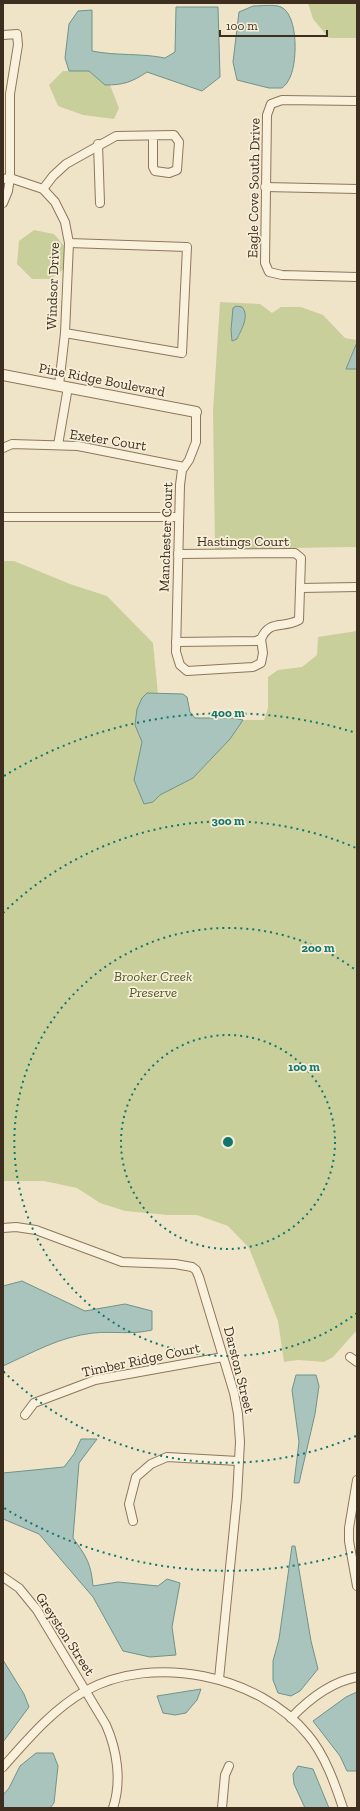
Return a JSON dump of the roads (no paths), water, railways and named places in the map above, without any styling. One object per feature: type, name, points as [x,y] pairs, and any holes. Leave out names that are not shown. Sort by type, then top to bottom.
[{"type":"street","points":[[3,35],[17,34],[18,45],[10,94],[7,178],[8,190],[3,203]]},
{"type":"street","name":"Eagle Cove South Drive","points":[[357,101],[282,100],[271,104],[267,115],[265,187],[265,263],[269,272],[282,275],[357,277]]},
{"type":"street","points":[[7,178],[43,189],[53,176],[66,164],[98,144],[116,136],[174,135],[178,142],[177,170],[169,173],[155,171],[153,167],[153,136]]},
{"type":"street","points":[[98,144],[100,203]]},
{"type":"street","points":[[265,187],[357,189]]},
{"type":"street","name":"Windsor Drive","points":[[43,189],[55,202],[65,222],[69,243],[64,333],[63,386],[58,445]]},
{"type":"street","points":[[64,333],[182,353],[187,247],[69,243]]},
{"type":"street","name":"Pine Ridge Boulevard","points":[[3,376],[196,412]]},
{"type":"street","name":"Manchester Court","points":[[196,412],[196,442],[182,470],[180,485],[176,652],[180,665],[188,671],[252,667],[261,663],[263,653],[261,639]]},
{"type":"street","name":"Exeter Court","points":[[3,448],[12,444],[78,446],[184,467]]},
{"type":"street","points":[[3,517],[179,517]]},
{"type":"street","name":"Hastings Court","points":[[178,554],[295,553],[301,558],[299,620],[290,624],[270,626],[264,632],[261,639]]},
{"type":"street","points":[[301,588],[357,587]]},
{"type":"street","points":[[176,642],[256,641],[261,639]]},
{"type":"street","name":"Darston Street","points":[[3,1228],[16,1227],[36,1230],[122,1262],[176,1264],[192,1267],[199,1277],[234,1393],[238,1414],[240,1442],[237,1497],[219,1679]]},
{"type":"street","name":"Timber Ridge Court","points":[[25,1415],[34,1403],[95,1380],[223,1357]]},
{"type":"street","points":[[133,1522],[129,1504],[136,1477],[151,1464],[168,1457],[238,1461]]},
{"type":"street","points":[[357,1480],[350,1528],[350,1541],[357,1586]]},
{"type":"street","name":"Greyston Street","points":[[3,1577],[18,1588],[37,1610],[106,1725],[113,1741],[118,1777],[116,1800],[113,1808]]},
{"type":"street","points":[[3,1767],[59,1708],[86,1690],[117,1678],[140,1673],[174,1672],[219,1679],[257,1694],[291,1718],[308,1735],[333,1777],[343,1808]]},
{"type":"street","points":[[291,1718],[307,1701],[347,1679],[357,1677]]},
{"type":"street","points":[[222,1808],[225,1774],[229,1766]]},
{"type":"water","points":[[271,5],[281,7],[287,12],[291,20],[295,42],[294,65],[288,82],[282,88],[269,88],[237,80],[233,62],[239,12],[253,6]]},
{"type":"water","points":[[176,7],[218,7],[220,77],[202,91],[147,72],[128,82],[105,85],[89,71],[69,71],[65,58],[69,24],[78,11],[92,10],[92,51],[110,54],[165,58],[175,52]]},
{"type":"water","points":[[236,306],[242,307],[245,319],[237,339],[232,341],[231,330],[233,308]]},
{"type":"water","points":[[357,342],[357,369],[346,369]]},
{"type":"water","points":[[147,693],[183,694],[187,697],[190,712],[195,718],[233,718],[243,720],[230,739],[193,778],[160,795],[153,802],[144,804],[134,780],[142,742],[135,725],[137,709],[142,698]]},
{"type":"water","points":[[22,1281],[85,1311],[125,1304],[152,1311],[152,1330],[81,1335],[47,1346],[3,1366],[3,1286]]},
{"type":"water","points":[[296,1375],[316,1375],[319,1386],[315,1414],[299,1483],[294,1483],[299,1442],[292,1390]]},
{"type":"water","points":[[81,1439],[97,1439],[79,1463],[73,1538],[87,1560],[91,1571],[93,1586],[118,1582],[158,1586],[167,1579],[180,1583],[172,1627],[176,1655],[150,1657],[123,1651],[93,1597],[39,1534],[3,1519],[3,1473],[64,1467],[74,1454]]},
{"type":"water","points":[[292,1546],[295,1546],[311,1641],[318,1669],[300,1691],[291,1696],[278,1693],[273,1680],[273,1661],[279,1639]]},
{"type":"water","points":[[3,1660],[24,1694],[29,1707],[3,1742]]},
{"type":"water","points":[[201,1689],[197,1700],[186,1713],[175,1715],[163,1713],[157,1696]]},
{"type":"water","points":[[357,1692],[357,1771],[347,1771],[340,1756],[313,1721],[346,1697]]},
{"type":"water","points":[[36,1753],[53,1753],[58,1766],[54,1803],[50,1808],[3,1808],[3,1795],[9,1788],[20,1766]]},
{"type":"water","points":[[298,1766],[313,1769],[329,1808],[305,1808],[294,1784],[293,1774]]},
{"type":"park label","name":"Brooker Creek Preserve","points":[[153,984]]}]
